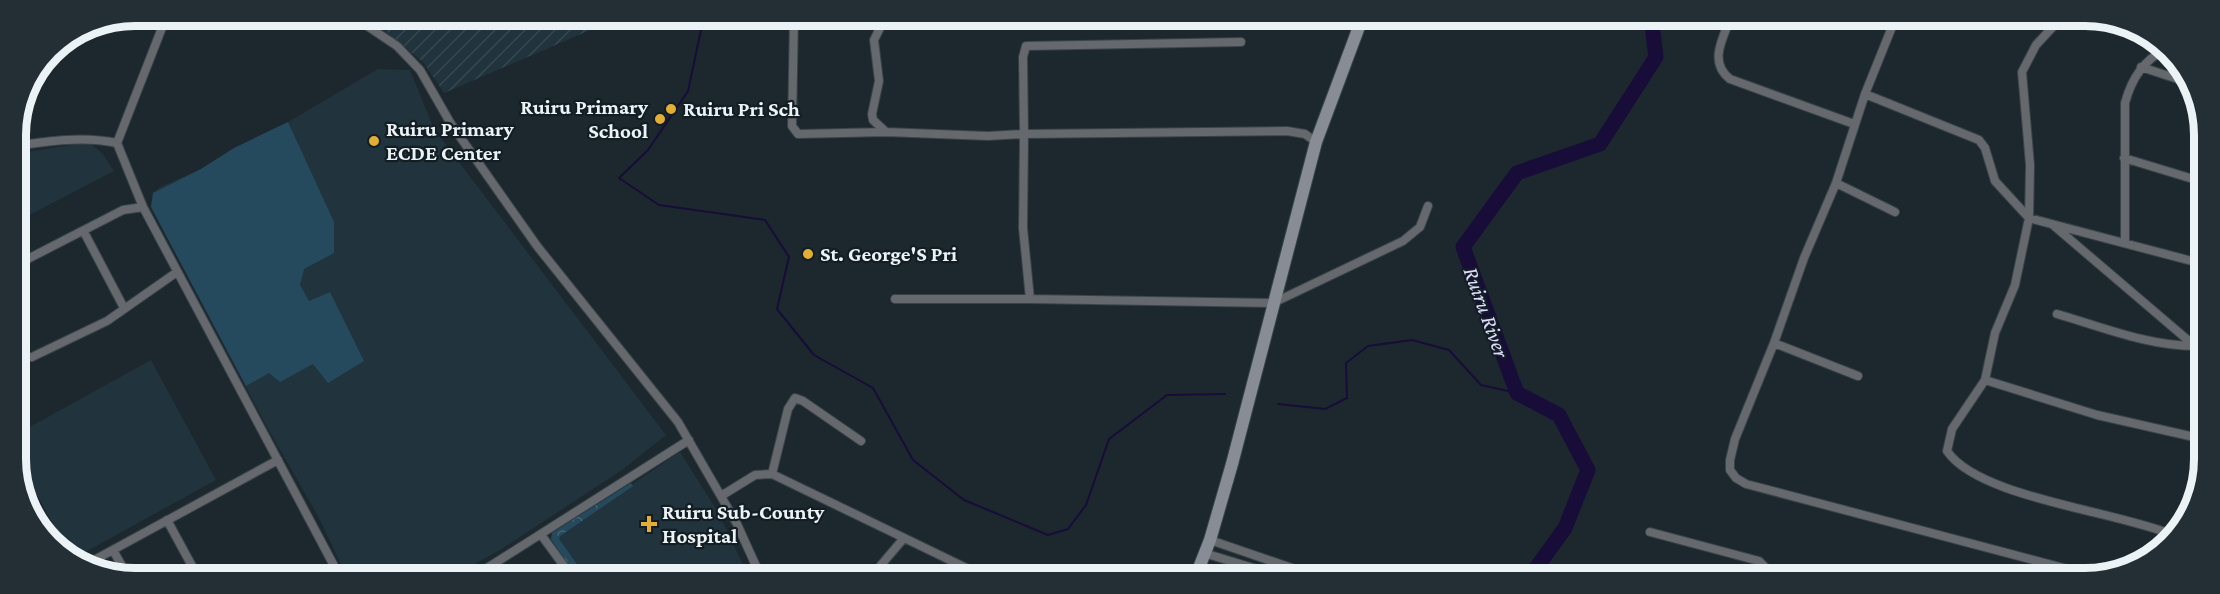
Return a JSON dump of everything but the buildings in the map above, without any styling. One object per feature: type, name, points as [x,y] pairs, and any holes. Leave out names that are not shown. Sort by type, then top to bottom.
[{"type":"main road","points":[[1199,568],[1210,540],[1316,142],[1358,26]]},
{"type":"street","points":[[163,26],[117,143],[143,207],[335,568]]},
{"type":"street","points":[[367,26],[397,46],[420,70],[451,124],[537,246],[664,403],[722,496],[757,568]]},
{"type":"street","points":[[794,26],[792,126],[798,134],[886,132],[988,136],[1287,131],[1305,134],[1316,142]]},
{"type":"street","points":[[881,26],[874,40],[879,81],[872,114],[873,120],[886,132]]},
{"type":"street","points":[[1728,26],[1718,55],[1722,73],[1730,79],[1854,124]]},
{"type":"street","points":[[1892,26],[1854,124],[1836,183],[1804,258],[1732,450],[1730,470],[1736,478],[1746,484],[2063,568]]},
{"type":"street","points":[[2054,26],[2036,45],[2022,72],[2030,165],[2029,218],[2015,285],[1995,333],[1985,380],[1952,429],[1947,451],[1954,461],[1979,478],[1998,486],[2096,511],[2167,533]]},
{"type":"street","points":[[1030,299],[1022,210],[1023,57],[1026,46],[1241,42]]},
{"type":"street","points":[[2126,242],[2125,103],[2130,82],[2141,67],[2159,54]]},
{"type":"street","points":[[2141,67],[2180,80]]},
{"type":"street","points":[[1865,94],[1979,140],[1985,148],[1995,181],[2029,218],[2194,261]]},
{"type":"street","points":[[26,145],[97,139],[117,143]]},
{"type":"street","points":[[2124,158],[2194,179]]},
{"type":"street","points":[[1836,183],[1895,212]]},
{"type":"street","points":[[895,299],[1273,303],[1403,241],[1420,227],[1428,206]]},
{"type":"street","points":[[26,260],[123,210],[143,207]]},
{"type":"street","points":[[2050,223],[2194,345]]},
{"type":"street","points":[[84,232],[124,308]]},
{"type":"street","points":[[32,357],[107,321],[177,272]]},
{"type":"street","points":[[2057,314],[2144,340],[2176,346],[2194,346]]},
{"type":"street","points":[[1774,343],[1858,376]]},
{"type":"street","points":[[1985,380],[2097,415],[2194,434]]},
{"type":"street","points":[[772,474],[788,409],[795,398],[803,400],[861,441]]},
{"type":"street","points":[[488,568],[542,536],[689,440]]},
{"type":"street","points":[[94,560],[278,460]]},
{"type":"street","points":[[722,496],[756,475],[772,474],[966,568]]},
{"type":"street","points":[[167,520],[193,568]]},
{"type":"street","points":[[1650,532],[1760,561],[1766,568]]},
{"type":"street","points":[[542,536],[565,568]]},
{"type":"street","points":[[880,568],[904,538]]},
{"type":"street","points":[[1210,540],[1292,568]]},
{"type":"street","points":[[113,550],[123,567]]},
{"type":"street","points":[[1204,553],[1253,568]]},
{"type":"street","points":[[1250,567],[1254,555]]},
{"type":"shaded area","points":[[379,26],[596,26],[444,93],[423,62]]},
{"type":"shaded area","points":[[378,69],[410,70],[434,129],[666,435],[622,470],[500,550],[467,568],[343,568],[319,518],[266,425],[151,207],[153,193],[160,187],[201,169],[234,148],[288,122]]},
{"type":"shaded area","points":[[89,142],[103,154],[114,171],[26,217],[26,152]]},
{"type":"shaded area","points":[[151,360],[216,480],[81,554],[62,541],[26,475],[26,429]]},
{"type":"shaded area","name":"Ruiru Sub-County Hospital","points":[[680,452],[718,512],[745,568],[575,568],[555,536]]},
{"type":"green space","points":[[288,122],[334,222],[334,253],[304,269],[300,285],[309,301],[330,292],[364,361],[328,383],[313,364],[280,382],[269,373],[246,386],[151,207],[153,193],[201,169],[234,148]]},
{"type":"green space","points":[[631,483],[633,486],[560,536],[559,539],[580,568],[571,568],[551,539],[552,533]]},
{"type":"waterway","points":[[702,26],[688,91],[648,150],[619,178],[659,205],[765,220],[789,257],[777,309],[814,355],[873,388],[913,460],[964,500],[1048,535],[1068,529],[1086,505],[1109,439],[1167,395],[1225,394]]},
{"type":"waterway","name":"Ruiru River","points":[[1536,568],[1565,528],[1588,470],[1559,415],[1517,393],[1463,247],[1517,173],[1600,144],[1656,57],[1652,26]]},
{"type":"waterway","points":[[1278,404],[1325,409],[1347,398],[1346,363],[1368,346],[1412,340],[1449,350],[1481,385],[1517,393]]},
{"type":"place","name":"Ruiru Pri Sch","points":[[671,109]]},
{"type":"place","name":"Ruiru Primary School","points":[[660,119]]},
{"type":"place","name":"Ruiru Primary ECDE Center","points":[[374,141]]},
{"type":"place","name":"St. George'S Pri","points":[[808,254]]},
{"type":"place","name":"Ruiru Sub-County Hospital","points":[[649,524]]}]
